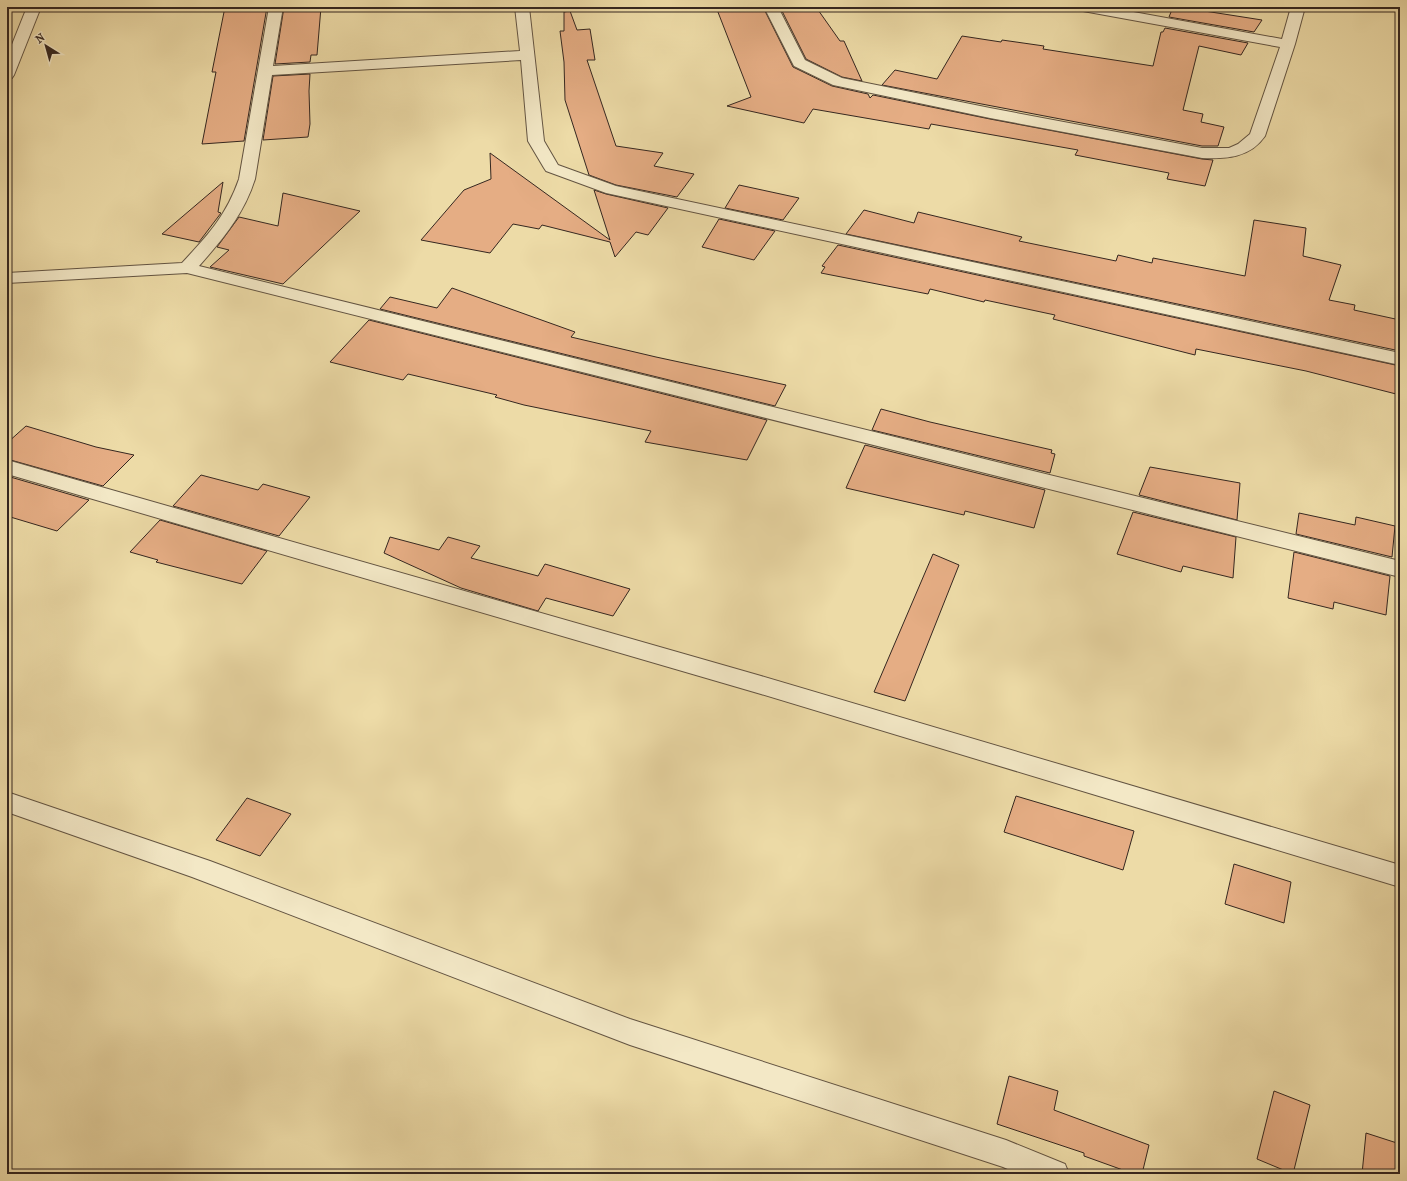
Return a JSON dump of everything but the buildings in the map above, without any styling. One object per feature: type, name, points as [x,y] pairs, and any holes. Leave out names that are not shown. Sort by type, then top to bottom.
[{"type":"street","points":[[7,75],[34,7]]},
{"type":"street","points":[[187,268],[229,221],[238,207],[247,179],[276,7]]},
{"type":"street","points":[[522,7],[536,141],[552,168],[612,190],[1400,359]]},
{"type":"street","points":[[772,7],[799,63],[838,82],[990,113],[1202,153],[1229,154],[1246,147],[1257,136],[1288,44],[1298,7]]},
{"type":"street","points":[[1083,7],[1288,44]]},
{"type":"street","points":[[266,71],[528,55]]},
{"type":"street","points":[[7,278],[187,268],[1400,569]]},
{"type":"street","points":[[7,467],[39,475],[761,685],[1400,876]]},
{"type":"street","points":[[7,802],[201,869],[630,1032],[1006,1154],[1054,1174]]}]
